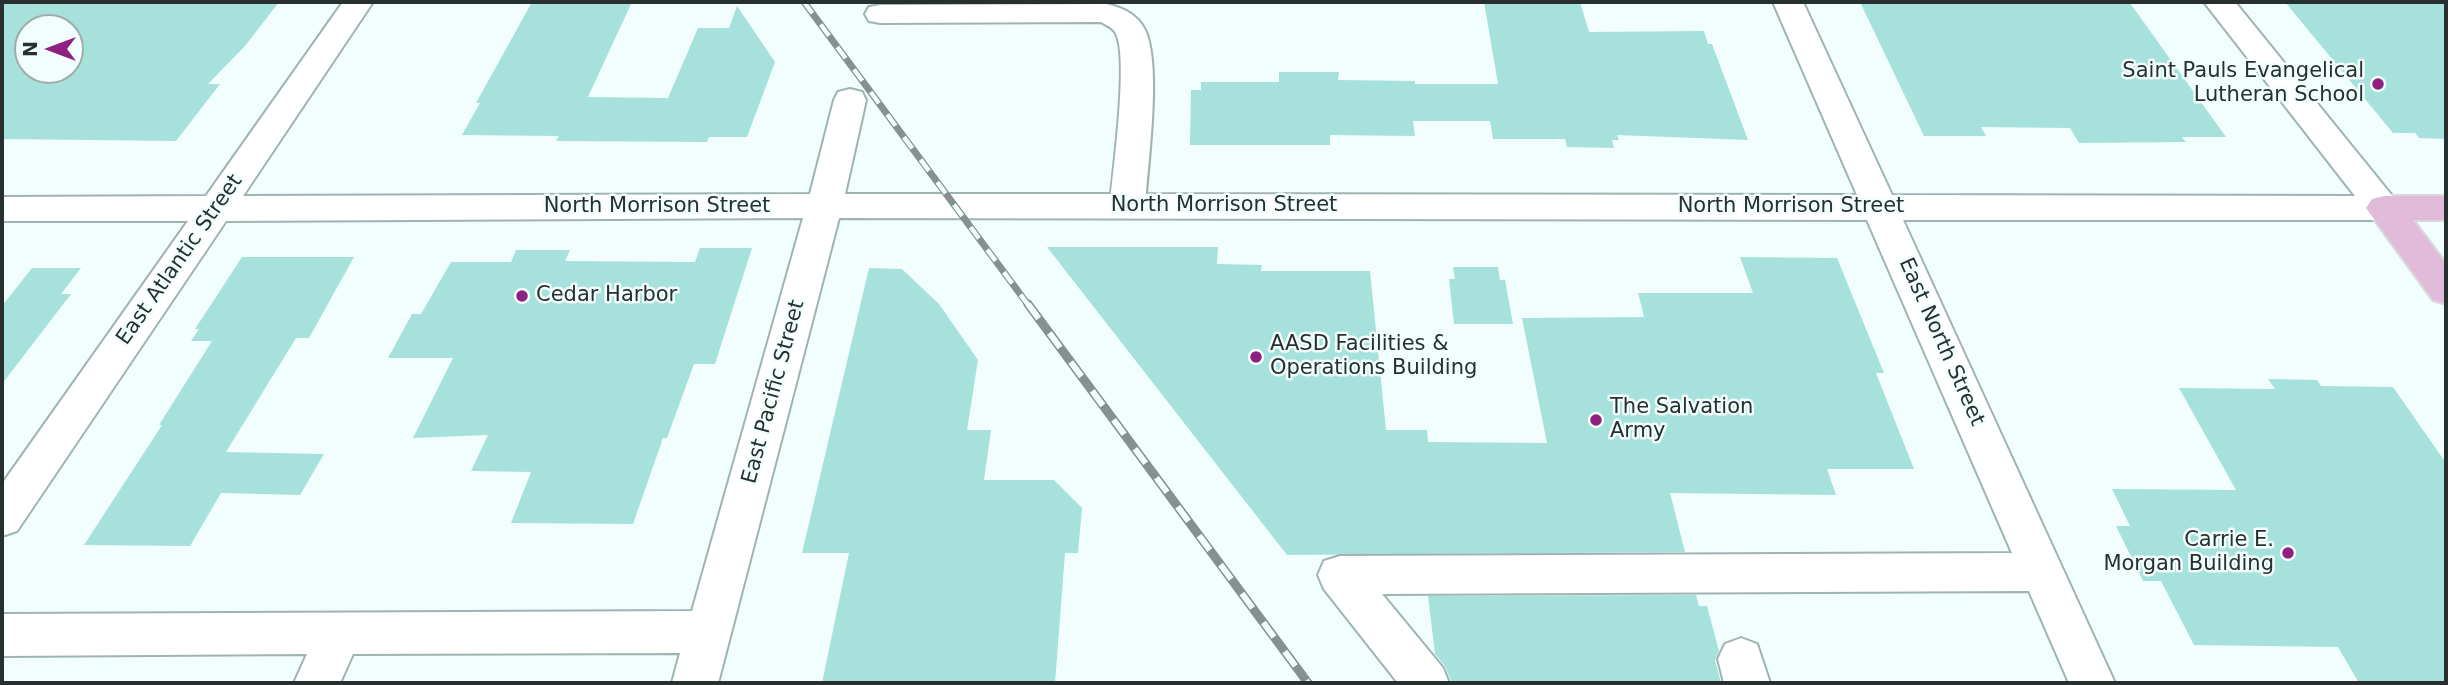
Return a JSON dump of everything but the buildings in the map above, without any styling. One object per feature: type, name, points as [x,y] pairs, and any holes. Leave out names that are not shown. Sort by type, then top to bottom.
[{"type":"main road","name":"North Morrison Street","points":[[2384,208],[2446,208]]},
{"type":"main road","points":[[2384,208],[2446,290]]},
{"type":"street","name":"East Atlantic Street","points":[[2,518],[359,2]]},
{"type":"street","name":"East North Street","points":[[1788,2],[2092,683]]},
{"type":"street","points":[[2219,2],[2384,208]]},
{"type":"street","points":[[872,45],[881,8],[1106,13],[1118,19],[1130,31],[1135,61],[1128,206]]},
{"type":"street","name":"East Pacific Street","points":[[695,683],[825,206],[850,100]]},
{"type":"street","name":"North Morrison Street","points":[[2,209],[214,211],[825,206],[2384,208]]},
{"type":"street","points":[[1426,683],[1340,575],[2044,572]]},
{"type":"street","points":[[317,683],[340,632]]},
{"type":"street","points":[[2,635],[709,632]]},
{"type":"railway","points":[[804,2],[1029,306]]},
{"type":"railway","points":[[1028,304],[1308,683]]},
{"type":"place","name":"Saint Pauls Evangelical Lutheran School","points":[[2378,84]]},
{"type":"place","name":"Cedar Harbor","points":[[522,296]]},
{"type":"place","name":"AASD Facilities & Operations Building","points":[[1256,357]]},
{"type":"place","name":"The Salvation Army","points":[[1596,420]]},
{"type":"place","name":"Carrie E. Morgan Building","points":[[2288,553]]}]
